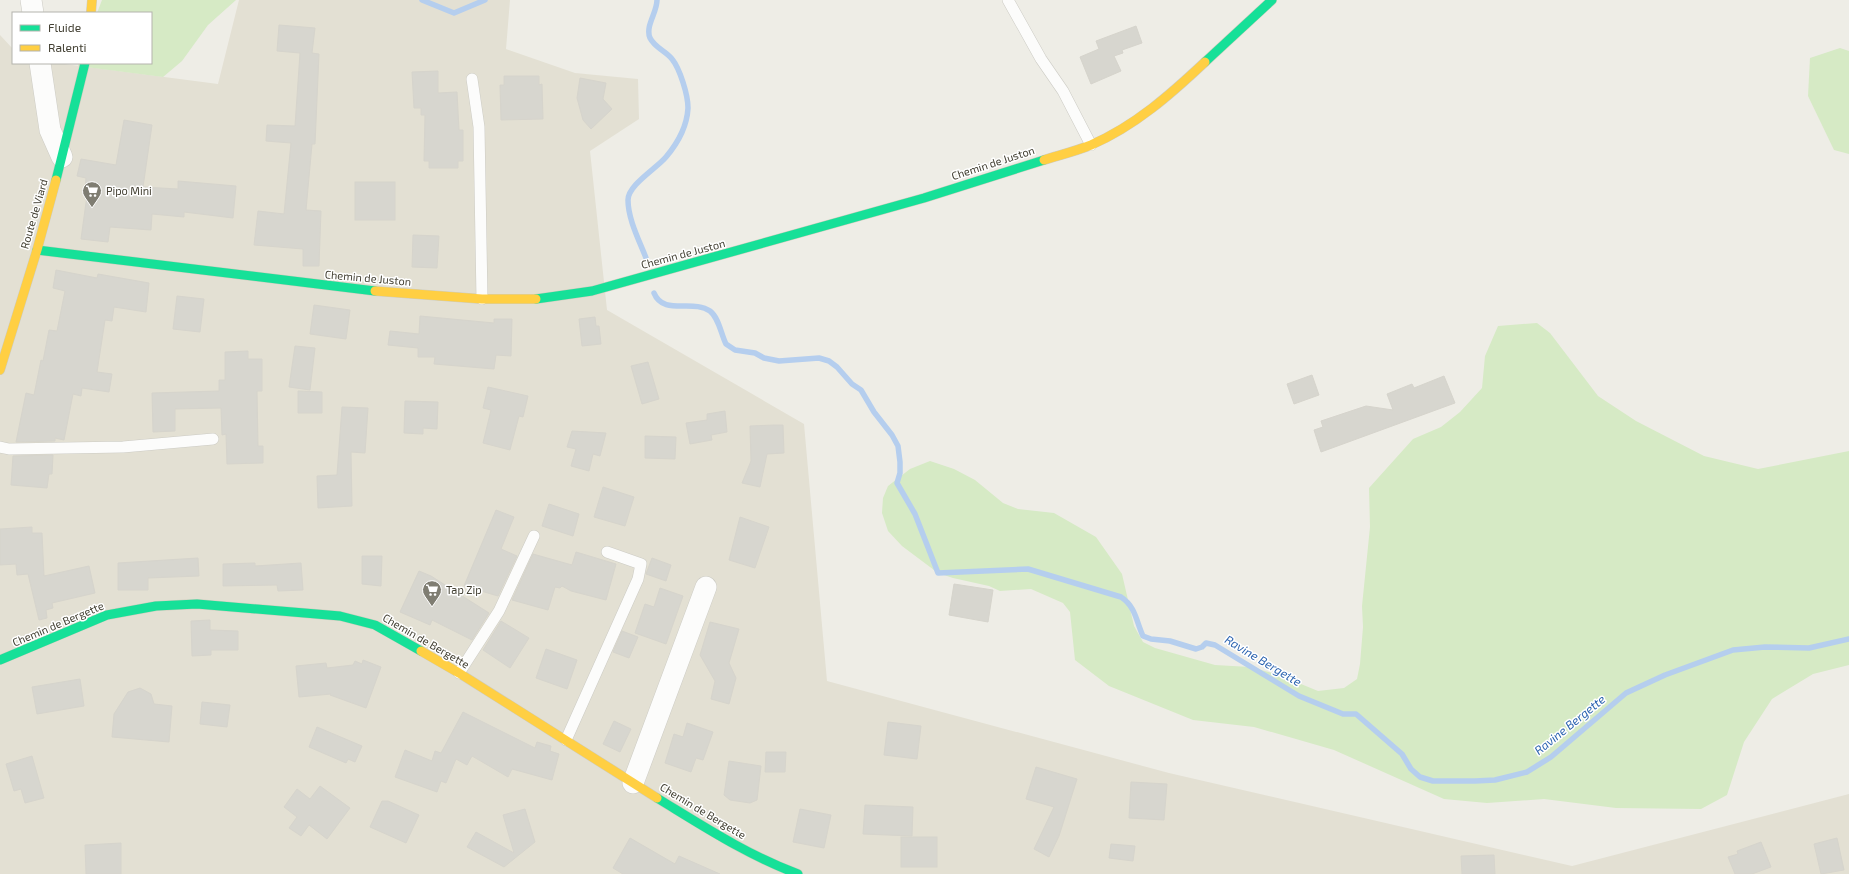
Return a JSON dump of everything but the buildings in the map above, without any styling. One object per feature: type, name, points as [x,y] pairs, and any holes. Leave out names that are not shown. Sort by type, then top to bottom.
[{"type":"street","points":[[31,0],[33,12]]},
{"type":"street","points":[[91,12],[92,0]]},
{"type":"street","name":"Chemin de Juston","points":[[37,250],[354,290],[482,299],[539,299],[592,291],[924,198],[1090,145],[1133,123],[1173,92],[1272,0]]},
{"type":"street","points":[[40,64],[50,130],[62,157]]},
{"type":"street","name":"Route de Viard","points":[[0,370],[37,250],[62,157],[84,64]]},
{"type":"street","points":[[633,783],[706,587]]},
{"type":"street","name":"Chemin de Bergette","points":[[0,660],[107,615],[156,606],[196,604],[340,616],[368,623],[375,625],[459,673],[720,836],[771,864],[798,874]]},
{"type":"lane","points":[[1008,0],[1041,59],[1063,91],[1090,145]]},
{"type":"lane","points":[[472,79],[479,127],[482,299]]},
{"type":"lane","points":[[0,447],[9,449],[123,447],[213,439]]},
{"type":"lane","points":[[459,673],[500,611],[534,536]]},
{"type":"lane","points":[[566,740],[638,579],[641,564],[607,552]]},
{"type":"shaded area","points":[[239,0],[510,0],[506,49],[575,73],[638,79],[639,119],[590,151],[607,310],[804,424],[827,681],[1169,773],[1572,866],[1849,794],[1849,874],[0,874],[0,35],[12,48],[12,64],[65,64],[218,84]]},
{"type":"green space","points":[[102,0],[236,0],[208,25],[182,61],[163,77],[78,66],[79,64],[152,64],[152,12],[97,12]]},
{"type":"green space","points":[[1840,48],[1849,51],[1849,154],[1834,150],[1808,96],[1810,58]]},
{"type":"green space","points":[[1537,323],[1550,333],[1598,396],[1636,421],[1704,456],[1758,469],[1849,451],[1849,665],[1813,674],[1772,699],[1744,742],[1727,795],[1701,809],[1616,808],[1544,799],[1487,803],[1444,799],[1334,750],[1254,727],[1193,720],[1109,686],[1075,660],[1070,612],[1063,603],[1031,589],[1000,591],[989,586],[938,573],[902,546],[888,531],[882,513],[883,498],[888,486],[910,469],[930,461],[954,469],[975,480],[1003,503],[1018,509],[1054,513],[1096,537],[1122,574],[1134,626],[1143,642],[1155,648],[1215,665],[1250,667],[1279,675],[1318,691],[1344,688],[1357,679],[1360,664],[1363,627],[1362,606],[1370,527],[1369,488],[1413,439],[1441,427],[1460,412],[1482,388],[1485,356],[1498,326]]},
{"type":"waterway","points":[[422,0],[454,13],[485,0]]},
{"type":"waterway","name":"Ravine Bergette","points":[[646,258],[630,215],[628,207],[629,194],[633,188],[666,157],[674,146],[684,128],[688,108],[687,96],[683,82],[675,63],[670,56],[650,38],[649,29],[657,0]]},
{"type":"waterway","name":"Ravine Bergette","points":[[654,293],[658,300],[664,304],[671,306],[695,306],[710,311],[718,322],[726,344],[735,350],[755,353],[764,358],[779,361],[819,358],[829,361],[837,367],[852,384],[861,390],[874,412],[892,435],[898,446],[900,473],[897,483],[915,514],[938,573],[1028,569],[1121,597],[1133,610],[1143,636],[1151,639],[1170,641],[1196,649],[1202,647],[1206,643],[1215,645],[1299,696],[1343,714],[1356,714],[1402,754],[1411,769],[1420,777],[1433,781],[1495,780],[1527,772],[1551,757],[1626,693],[1665,675],[1733,650],[1765,647],[1809,648],[1849,639]]},
{"type":"traffic: fast","points":[[1205,62],[1272,0]]},
{"type":"traffic: fast","points":[[56,180],[85,64]]},
{"type":"traffic: fast","points":[[536,299],[592,291],[924,198],[1044,160]]},
{"type":"traffic: fast","points":[[37,250],[375,291]]},
{"type":"traffic: fast","points":[[0,660],[107,615],[156,606],[197,604],[340,616],[375,625],[421,651]]},
{"type":"traffic: fast","points":[[657,798],[743,849],[798,874]]},
{"type":"traffic: slow","points":[[91,12],[92,0]]},
{"type":"traffic: slow","points":[[1044,160],[1091,145],[1123,129],[1166,97],[1205,62]]},
{"type":"traffic: slow","points":[[0,370],[37,250],[56,180]]},
{"type":"traffic: slow","points":[[375,291],[482,299],[536,299]]},
{"type":"traffic: slow","points":[[421,651],[459,673],[657,798]]},
{"type":"place","name":"Pipo Mini","points":[[92,208]]},
{"type":"place","name":"Tap Zip","points":[[432,607]]}]
